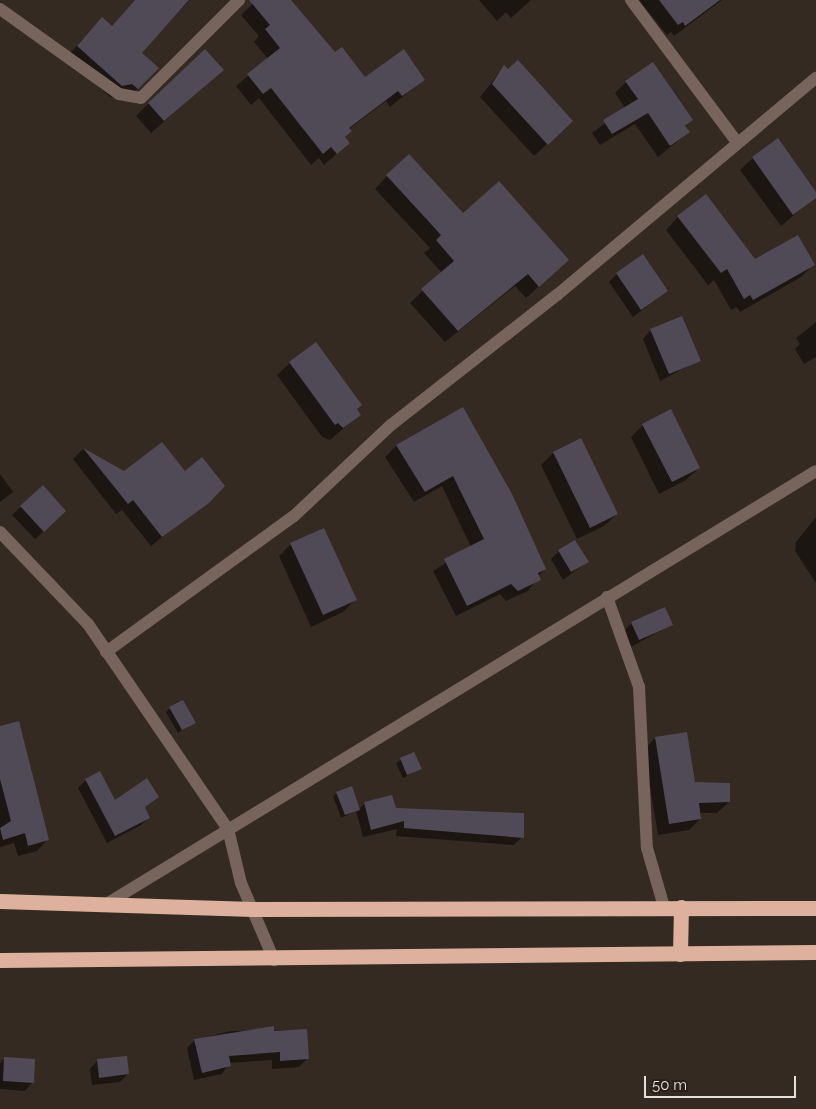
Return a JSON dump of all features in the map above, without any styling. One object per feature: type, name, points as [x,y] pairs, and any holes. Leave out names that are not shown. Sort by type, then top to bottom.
[{"type":"highway","points":[[0,901],[252,909],[816,908]]},
{"type":"highway","points":[[680,954],[681,907]]},
{"type":"highway","points":[[0,960],[274,960],[816,952]]},
{"type":"street","points":[[0,9],[119,94],[141,98],[239,0]]},
{"type":"street","points":[[631,0],[738,142]]},
{"type":"street","points":[[106,652],[294,516],[391,425],[557,295],[816,78]]},
{"type":"street","points":[[108,903],[816,471]]},
{"type":"street","points":[[0,532],[88,624],[228,829],[241,883],[274,960]]},
{"type":"street","points":[[607,597],[639,687],[647,848],[664,907]]},
{"type":"building","points":[[135,0],[189,0],[142,53],[159,68],[138,89],[132,84],[122,86],[77,46],[102,17],[112,26]]},
{"type":"building","points":[[249,0],[291,0],[335,52],[342,47],[365,77],[404,49],[425,80],[402,96],[398,91],[349,128],[352,131],[345,137],[350,143],[337,154],[331,147],[323,154],[271,88],[263,94],[247,74],[280,48],[265,29],[270,25]]},
{"type":"building","points":[[659,0],[720,0],[685,26],[683,22],[678,25]]},
{"type":"building","points":[[205,49],[224,70],[164,121],[148,103]]},
{"type":"building","points":[[518,60],[573,121],[548,145],[492,84],[504,65],[508,69]]},
{"type":"building","points":[[653,62],[693,120],[685,126],[690,132],[670,146],[648,113],[612,134],[603,120],[638,99],[625,81]]},
{"type":"building","points":[[778,138],[816,192],[816,198],[793,215],[752,157]]},
{"type":"building","points":[[409,154],[463,213],[499,181],[569,260],[539,287],[528,274],[458,331],[421,289],[454,261],[436,240],[441,235],[386,175]]},
{"type":"building","points":[[706,194],[755,259],[798,235],[815,265],[753,300],[750,295],[744,299],[727,269],[721,273],[677,216]]},
{"type":"building","points":[[643,254],[668,291],[641,310],[616,273]]},
{"type":"building","points":[[682,316],[701,361],[669,374],[650,329]]},
{"type":"building","points":[[316,342],[362,405],[357,409],[361,415],[343,428],[338,423],[335,425],[289,362]]},
{"type":"building","points":[[463,407],[512,494],[546,569],[538,573],[541,580],[518,591],[511,584],[467,606],[444,559],[484,539],[453,476],[425,492],[396,445]]},
{"type":"building","points":[[671,409],[700,468],[672,482],[642,424]]},
{"type":"building","points":[[581,438],[618,514],[590,528],[553,452]]},
{"type":"building","points":[[162,442],[185,471],[202,457],[225,486],[209,503],[162,537],[133,500],[128,504],[83,448],[124,471]]},
{"type":"building","points":[[43,485],[66,511],[44,532],[20,506]]},
{"type":"building","points":[[324,528],[357,600],[323,615],[290,543]]},
{"type":"building","points":[[575,540],[589,562],[571,572],[558,550]]},
{"type":"building","points":[[665,607],[673,625],[639,640],[631,622]]},
{"type":"building","points":[[183,700],[196,723],[182,730],[169,707]]},
{"type":"building","points":[[19,721],[49,840],[28,846],[25,833],[3,840],[0,828],[11,821],[0,779],[0,726]]},
{"type":"building","points":[[687,732],[695,782],[730,783],[730,802],[699,803],[701,819],[669,824],[655,737]]},
{"type":"building","points":[[414,752],[422,769],[407,775],[400,758]]},
{"type":"building","points":[[100,771],[115,800],[147,778],[159,797],[145,807],[150,818],[115,836],[85,779]]},
{"type":"building","points":[[352,786],[360,810],[345,815],[336,792]]},
{"type":"building","points":[[392,795],[396,808],[524,813],[524,838],[404,828],[404,821],[371,830],[364,802]]},
{"type":"building","points":[[274,1026],[274,1031],[307,1029],[309,1059],[280,1061],[280,1052],[229,1056],[231,1066],[202,1073],[194,1039]]},
{"type":"building","points":[[127,1056],[129,1074],[99,1078],[97,1059]]},
{"type":"building","points":[[4,1057],[35,1059],[34,1083],[3,1081]]}]
